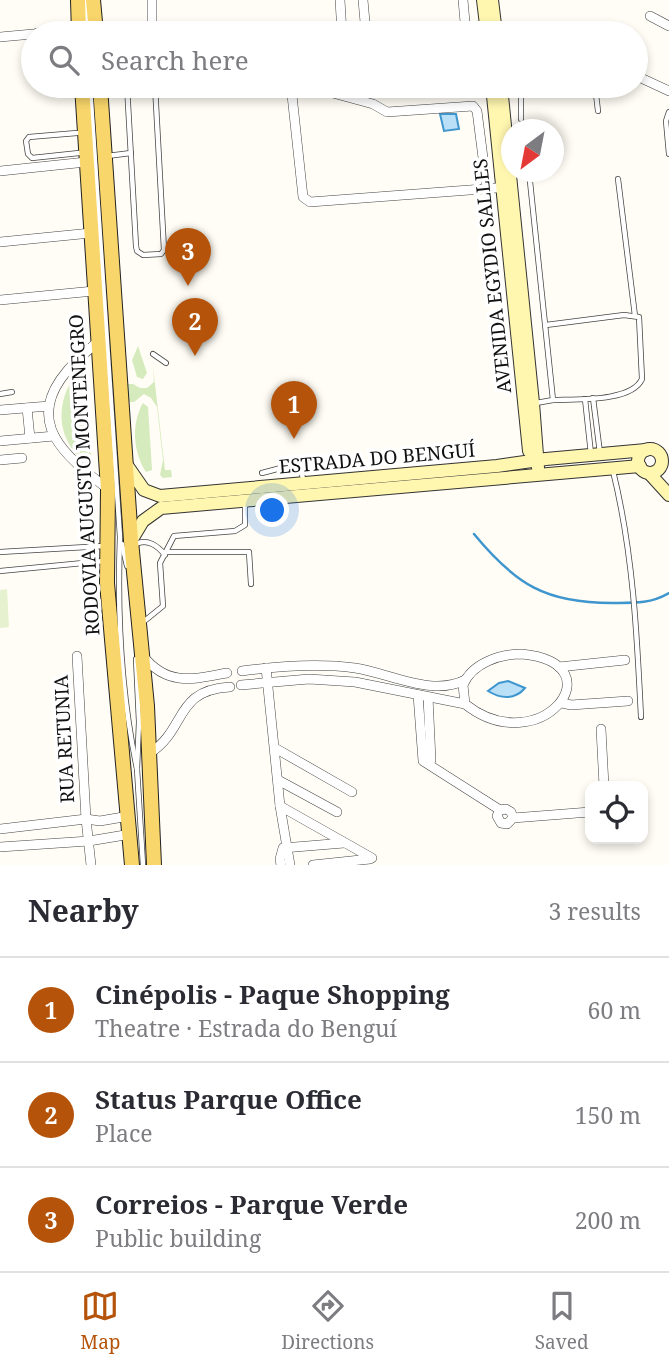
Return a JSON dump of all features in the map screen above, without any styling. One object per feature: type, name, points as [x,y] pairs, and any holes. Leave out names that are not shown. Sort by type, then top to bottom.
[{"type":"main road","points":[[69,0],[72,21]]},
{"type":"main road","points":[[75,21],[78,0]]},
{"type":"main road","points":[[93,0],[95,21]]},
{"type":"main road","points":[[102,0],[103,21]]},
{"type":"main road","name":"RODOVIA AUGUSTO MONTENEGRO","points":[[75,98],[91,233],[108,489],[139,625],[150,753],[154,865]]},
{"type":"main road","points":[[82,98],[84,157]]},
{"type":"main road","points":[[101,98],[103,132]]},
{"type":"main road","name":"RODOVIA AUGUSTO MONTENEGRO","points":[[106,98],[107,121],[103,132],[127,464],[120,546],[109,607],[132,865]]},
{"type":"street","points":[[152,0],[152,21]]},
{"type":"street","points":[[341,0],[342,21]]},
{"type":"street","points":[[363,0],[365,21]]},
{"type":"street","points":[[463,0],[465,21]]},
{"type":"street","points":[[483,0],[486,21]]},
{"type":"street","points":[[492,0],[495,21]]},
{"type":"street","points":[[650,16],[669,26]]},
{"type":"street","points":[[0,37],[21,35]]},
{"type":"street","points":[[648,81],[669,91]]},
{"type":"street","points":[[292,98],[303,197],[306,201],[492,189],[477,111],[473,106],[387,112],[373,104],[351,98]]},
{"type":"street","name":"AVENIDA EGYDIO SALLES","points":[[493,98],[535,461]]},
{"type":"street","name":"AVENIDA EGYDIO SALLES","points":[[502,98],[534,404],[535,461]]},
{"type":"street","points":[[0,171],[84,157]]},
{"type":"street","points":[[0,242],[91,233]]},
{"type":"street","points":[[0,300],[94,291]]},
{"type":"street","points":[[98,341],[67,370],[57,384],[49,406],[49,419],[54,436],[72,461],[108,489]]},
{"type":"street","points":[[0,410],[49,406]]},
{"type":"street","points":[[27,408],[30,439]]},
{"type":"street","points":[[0,441],[54,436]]},
{"type":"street","name":"ESTRADA DO BENGUÍ","points":[[153,511],[596,454],[646,450],[640,455],[656,462]]},
{"type":"street","points":[[0,460],[22,458]]},
{"type":"street","points":[[493,480],[509,472],[537,469],[535,461]]},
{"type":"street","points":[[656,462],[667,493]]},
{"type":"street","name":"ESTRADA DO BENGUÍ","points":[[150,494],[173,495],[304,484],[493,480],[656,462]]},
{"type":"street","points":[[120,546],[153,511],[149,503],[150,494],[139,485],[127,464]]},
{"type":"street","points":[[241,685],[309,679],[355,682],[465,704],[487,718],[512,723],[544,716],[562,703],[568,685],[559,667],[538,656],[522,654],[505,655],[483,664],[456,685],[432,686],[355,668],[310,665],[242,671]]},
{"type":"street","points":[[142,655],[155,669],[184,680],[227,673]]},
{"type":"street","name":"RUA RETUNIA","points":[[77,656],[91,865]]},
{"type":"street","points":[[559,667],[625,660]]},
{"type":"street","points":[[266,668],[280,806],[290,865]]},
{"type":"street","points":[[355,668],[355,682]]},
{"type":"street","points":[[375,685],[376,673]]},
{"type":"street","points":[[216,675],[218,688]]},
{"type":"street","points":[[184,680],[192,690],[192,699]]},
{"type":"street","points":[[465,680],[462,691],[465,704]]},
{"type":"street","points":[[150,753],[168,739],[179,715],[192,699],[201,693],[230,687]]},
{"type":"street","points":[[423,696],[429,764],[500,810],[509,810],[513,818],[585,812]]},
{"type":"street","points":[[562,703],[572,705],[628,701]]},
{"type":"street","points":[[601,729],[604,781]]},
{"type":"street","points":[[275,748],[352,792]]},
{"type":"street","points":[[278,780],[337,812]]},
{"type":"street","points":[[280,806],[372,862]]},
{"type":"street","points":[[0,829],[129,816]]},
{"type":"street","points":[[0,847],[89,841],[131,834]]},
{"type":"street","points":[[281,865],[281,850],[286,847],[344,843]]},
{"type":"street","points":[[313,865],[372,862]]},
{"type":"lane","points":[[85,0],[86,21]]},
{"type":"lane","points":[[91,98],[120,546],[118,585],[127,721],[137,769]]},
{"type":"lane","points":[[128,98],[137,251],[143,255],[161,254],[164,250],[156,98]]},
{"type":"lane","points":[[521,98],[521,119]]},
{"type":"lane","points":[[596,98],[598,111]]},
{"type":"lane","points":[[669,112],[666,121],[669,154]]},
{"type":"lane","points":[[78,133],[29,137],[26,141],[28,154],[32,158],[84,157]]},
{"type":"lane","points":[[105,156],[131,153]]},
{"type":"lane","points":[[618,179],[635,316]]},
{"type":"lane","points":[[530,182],[553,400]]},
{"type":"lane","points":[[534,404],[623,394],[639,386],[642,379],[639,317],[546,325]]},
{"type":"lane","points":[[153,354],[166,363]]},
{"type":"lane","points":[[0,394],[12,392]]},
{"type":"lane","points":[[593,398],[596,454]]},
{"type":"lane","points":[[585,399],[596,454]]},
{"type":"lane","points":[[262,473],[296,464],[302,472],[304,484]]},
{"type":"lane","points":[[612,467],[623,511],[632,571],[641,717]]},
{"type":"lane","points":[[139,625],[163,606],[160,564],[174,536],[235,531],[244,526],[245,500]]},
{"type":"lane","points":[[0,571],[141,541],[152,543],[166,554],[249,552],[251,583]]},
{"type":"lane","points":[[0,552],[120,546]]},
{"type":"lane","points":[[120,546],[131,586],[139,722],[137,769],[143,865]]},
{"type":"green space","points":[[138,346],[147,373],[143,379],[137,377],[132,360]]},
{"type":"green space","points":[[85,363],[92,467],[69,444],[61,417],[67,389]]},
{"type":"green space","points":[[153,367],[165,470],[171,470],[172,477],[163,478],[160,475],[163,460],[157,407],[151,398],[144,394],[134,402],[129,402],[128,384],[147,388],[154,382]]},
{"type":"green space","points":[[143,403],[148,407],[152,470],[146,472],[138,456],[135,438],[139,411]]},
{"type":"green space","points":[[7,589],[9,627],[0,628],[0,590]]},
{"type":"water","points":[[440,114],[456,114],[459,129],[444,131]]},
{"type":"water","points":[[508,681],[525,688],[517,695],[508,697],[488,691],[499,683]]},
{"type":"waterway","points":[[474,534],[504,566],[534,588],[550,595],[589,602],[628,603],[648,601],[669,593]]},
{"type":"place","name":"Correios - Parque Verde","points":[[188,286]]},
{"type":"place","name":"Status Parque Office","points":[[195,356]]},
{"type":"place","name":"Cinépolis - Paque Shopping","points":[[294,439]]}]
